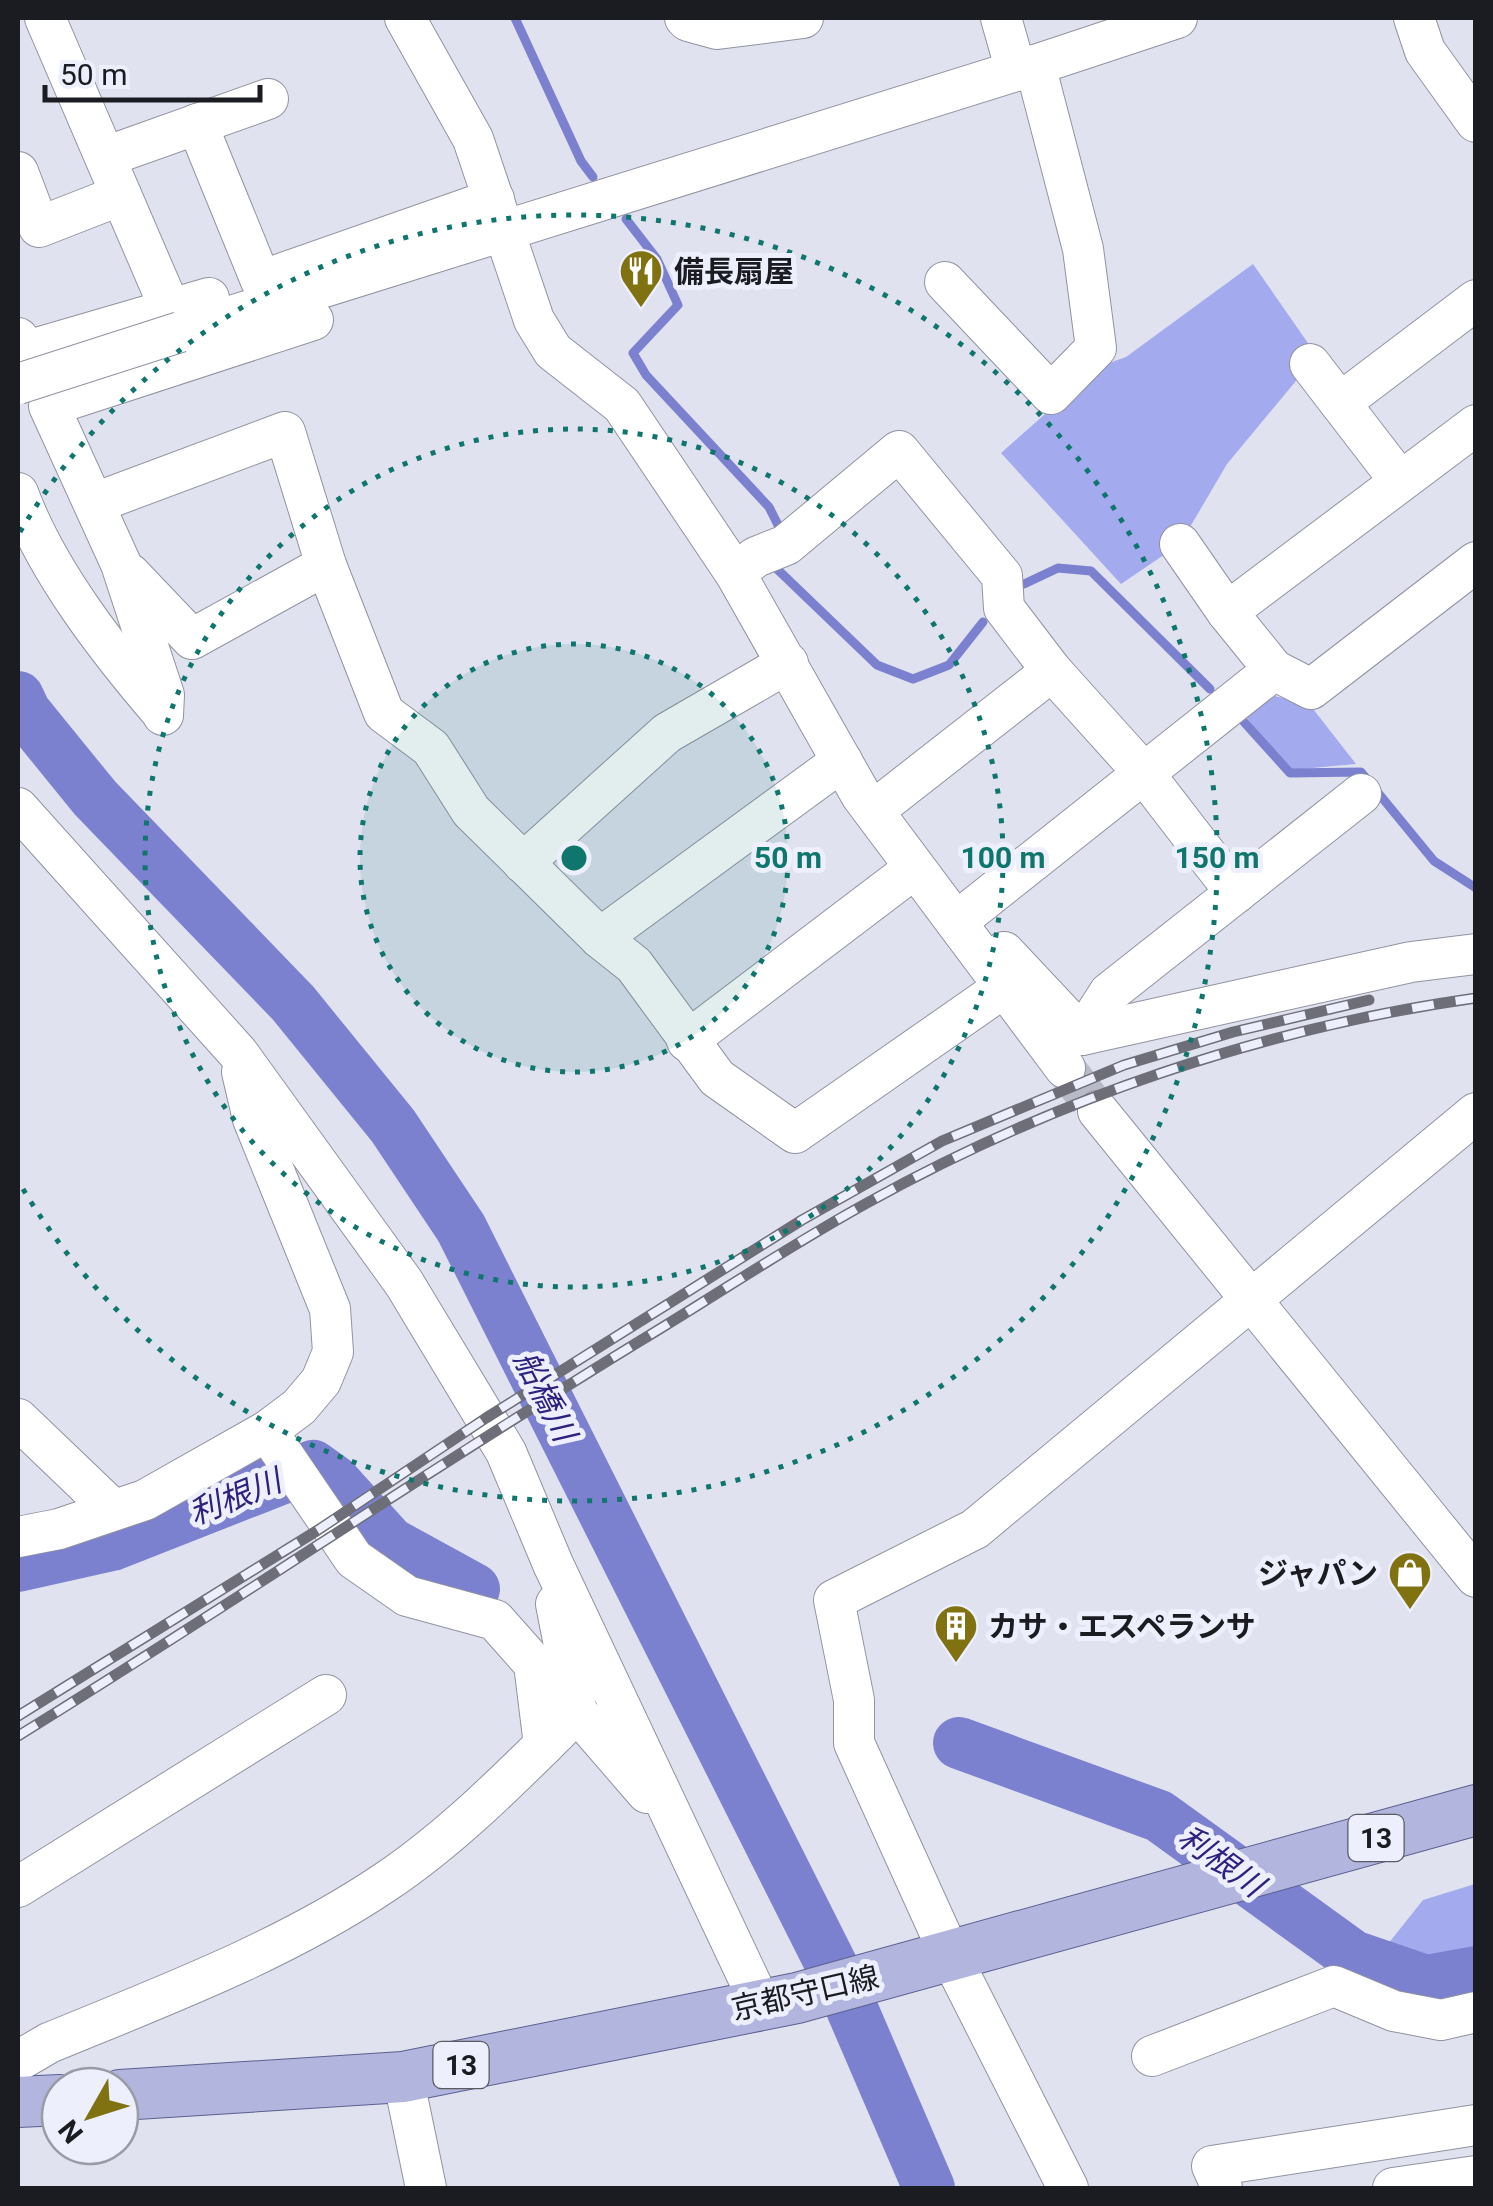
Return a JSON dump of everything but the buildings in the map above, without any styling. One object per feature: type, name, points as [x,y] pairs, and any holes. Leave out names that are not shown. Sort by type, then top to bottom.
[{"type":"main road","name":"京都守口線","points":[[140,2094],[403,2077],[779,2001],[1476,1810]]},
{"type":"street","points":[[45,18],[176,321]]},
{"type":"street","points":[[405,18],[473,139],[489,224],[534,320],[553,351],[622,405],[735,573],[873,811],[1003,988],[1074,1051]]},
{"type":"street","points":[[685,18],[718,30],[803,18]]},
{"type":"street","points":[[946,282],[1051,394],[1096,348],[1083,248],[1026,68],[1001,18]]},
{"type":"street","points":[[28,370],[176,321],[380,272],[489,224],[1026,68],[1177,18]]},
{"type":"street","points":[[1414,18],[1424,51],[1476,122]]},
{"type":"street","points":[[105,157],[268,99]]},
{"type":"street","points":[[197,124],[260,281]]},
{"type":"street","points":[[18,172],[40,228],[121,196]]},
{"type":"street","points":[[176,321],[260,281],[414,227],[489,224]]},
{"type":"street","points":[[28,370],[450,276],[489,224]]},
{"type":"street","points":[[380,272],[414,227]]},
{"type":"street","points":[[1340,403],[1476,300]]},
{"type":"street","points":[[1310,364],[1400,481]]},
{"type":"street","points":[[18,493],[29,525],[71,591],[120,664],[164,714],[164,695],[120,564],[95,504],[28,370]]},
{"type":"street","points":[[1227,612],[1476,426]]},
{"type":"street","points":[[95,504],[285,432],[326,566],[384,713],[431,748],[471,811],[600,938],[634,965],[717,1078],[796,1133],[1003,988]]},
{"type":"street","points":[[735,573],[756,557],[786,546],[899,451],[1002,576],[1004,608],[1052,671],[1142,771],[1236,893]]},
{"type":"street","points":[[1180,544],[1274,670],[1310,689],[1476,562]]},
{"type":"street","points":[[120,564],[192,639],[326,566]]},
{"type":"street","points":[[523,863],[668,733],[788,664]]},
{"type":"street","points":[[966,936],[1142,771],[1274,670]]},
{"type":"street","points":[[873,811],[1052,671]]},
{"type":"street","points":[[600,938],[842,761]]},
{"type":"street","points":[[1074,1051],[1109,993],[1361,794]]},
{"type":"street","points":[[18,808],[238,1054],[404,1283],[506,1452],[553,1564],[674,1820],[779,2001]]},
{"type":"street","points":[[687,1041],[915,868]]},
{"type":"street","points":[[966,936],[995,943],[1074,1051]]},
{"type":"street","points":[[1074,1051],[1393,966],[1476,954]]},
{"type":"street","points":[[18,1537],[59,1529],[145,1500],[267,1431],[299,1407],[321,1380],[334,1352],[330,1309],[253,1119],[238,1054]]},
{"type":"street","points":[[1098,1111],[1476,1577]]},
{"type":"street","points":[[1068,2188],[935,1961],[854,1743],[854,1700],[834,1600],[975,1529],[1476,1113]]},
{"type":"street","points":[[18,1418],[112,1509]]},
{"type":"street","points":[[267,1431],[354,1559],[407,1596],[495,1620],[534,1664],[544,1745]]},
{"type":"street","points":[[553,1564],[554,1597],[577,1712],[674,1820]]},
{"type":"street","points":[[18,1888],[326,1695]]},
{"type":"street","points":[[18,2061],[49,2043],[270,1950],[384,1883],[432,1846],[577,1712]]},
{"type":"street","points":[[1152,2056],[1334,1986],[1394,2011],[1442,2020],[1476,2012]]},
{"type":"street","points":[[403,2077],[426,2188]]},
{"type":"street","points":[[1222,2188],[1212,2166],[1476,2125]]},
{"type":"street","points":[[1392,2188],[1476,2176]]},
{"type":"shaded area","points":[[1253,264],[1310,346],[1310,364],[1227,464],[1180,544],[1121,584],[1001,453],[1098,367],[1126,357]]},
{"type":"shaded area","points":[[1271,695],[1310,705],[1356,764],[1290,770],[1246,717]]},
{"type":"shaded area","points":[[1475,1884],[1475,1960],[1435,1967],[1384,1949],[1423,1900]]},
{"type":"waterway","points":[[515,18],[581,161],[593,177]]},
{"type":"waterway","points":[[626,219],[657,259],[678,305],[633,353],[646,375],[769,507],[778,525]]},
{"type":"waterway","points":[[776,568],[877,665],[913,679],[949,665],[983,622]]},
{"type":"waterway","points":[[1024,584],[1058,568],[1091,571],[1210,689]]},
{"type":"waterway","name":"船橋川","points":[[18,697],[25,712],[95,798],[293,1003],[393,1126],[461,1228],[843,1988],[929,2188]]},
{"type":"waterway","points":[[1244,722],[1290,773],[1361,772],[1434,861],[1476,888]]},
{"type":"waterway","name":"利根川","points":[[18,1566],[112,1545],[313,1466],[334,1481],[390,1543],[474,1589]]},
{"type":"waterway","name":"利根川","points":[[959,1743],[1159,1816],[1353,1956],[1426,1981],[1476,1972]]},
{"type":"tunnel","points":[[1065,1068],[1098,1111]]},
{"type":"railway","points":[[18,1736],[753,1271],[838,1219],[938,1166],[1011,1131],[1162,1073],[1317,1028],[1476,998]]},
{"type":"railway","points":[[18,1716],[318,1530],[486,1418],[802,1220],[942,1141],[1124,1065],[1233,1032],[1369,1000]]},
{"type":"place","name":"備長扇屋","points":[[641,309]]},
{"type":"place","name":"ジャパン","points":[[1410,1611]]},
{"type":"place","name":"カサ・エスペランサ","points":[[956,1664]]}]
